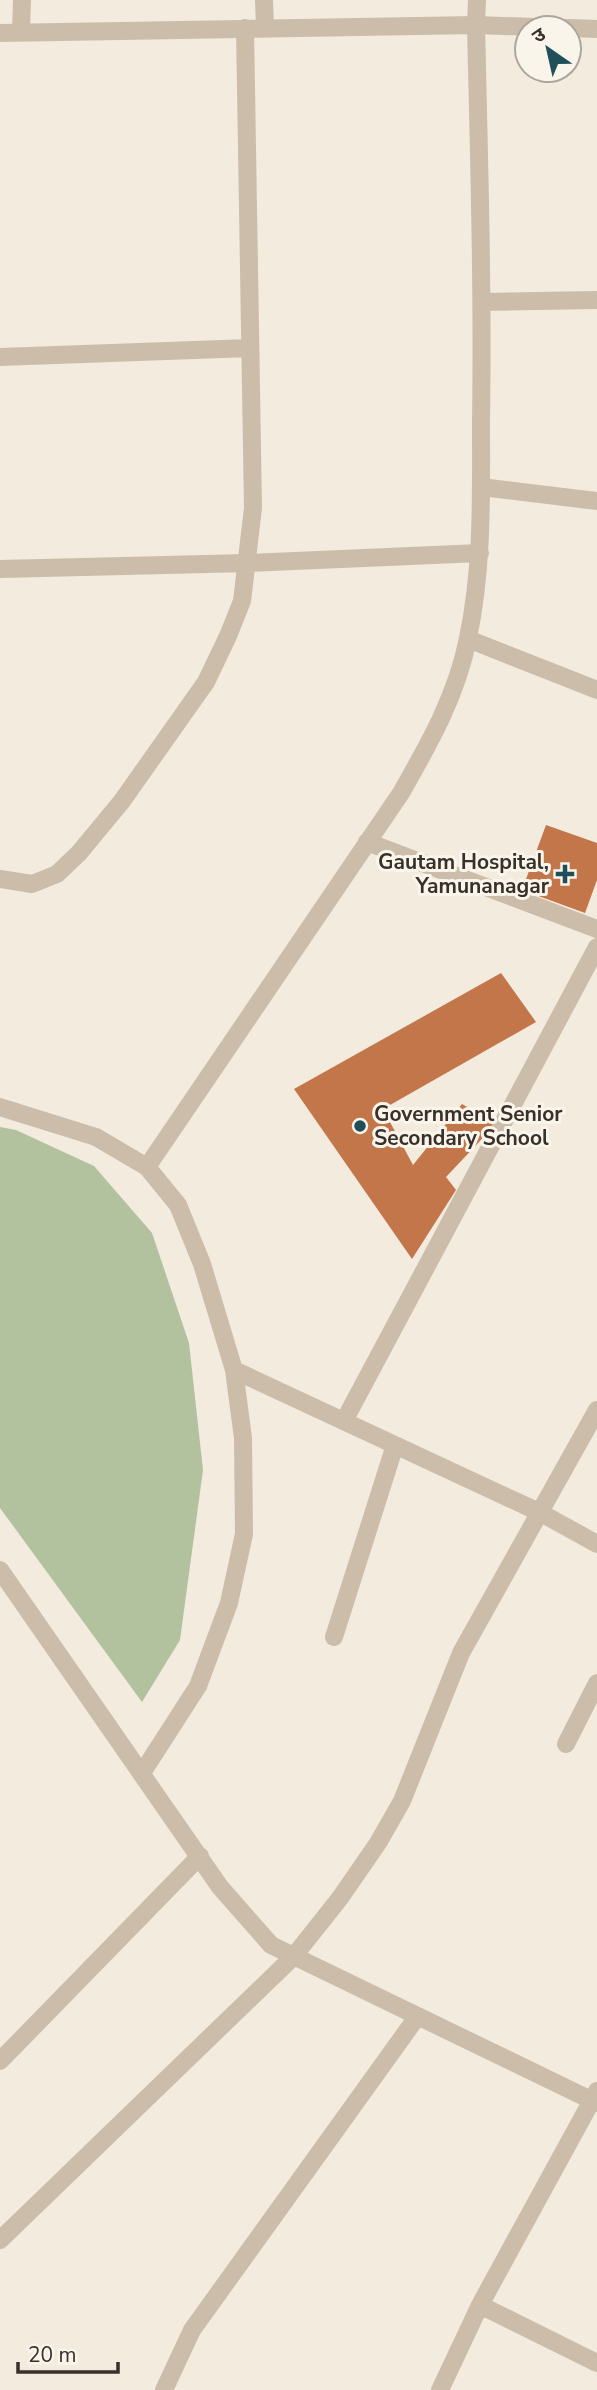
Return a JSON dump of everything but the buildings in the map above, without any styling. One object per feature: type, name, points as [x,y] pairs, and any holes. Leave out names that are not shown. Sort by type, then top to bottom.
[{"type":"street","points":[[22,0],[22,32]]},
{"type":"street","points":[[264,0],[265,28]]},
{"type":"street","points":[[147,1167],[401,793],[432,739],[454,688],[468,639],[480,553],[481,487],[483,302],[475,25],[477,0]]},
{"type":"street","points":[[0,33],[513,26]]},
{"type":"street","points":[[0,879],[32,884],[57,874],[79,853],[122,801],[206,682],[242,601],[253,508],[245,28]]},
{"type":"street","points":[[483,302],[597,300]]},
{"type":"street","points":[[0,357],[250,348]]},
{"type":"street","points":[[481,487],[597,501]]},
{"type":"street","points":[[0,569],[248,563],[480,553]]},
{"type":"street","points":[[468,639],[597,690]]},
{"type":"street","points":[[367,842],[597,929]]},
{"type":"street","points":[[344,1421],[597,947]]},
{"type":"street","points":[[0,1107],[96,1137],[147,1167],[178,1205],[202,1264],[234,1370],[243,1438],[243,1534],[229,1603],[198,1686],[142,1773]]},
{"type":"street","points":[[234,1370],[541,1513],[597,1544]]},
{"type":"street","points":[[0,2240],[294,1956],[340,1898],[378,1843],[402,1801],[461,1653],[597,1410]]},
{"type":"street","points":[[334,1637],[395,1445]]},
{"type":"street","points":[[0,1570],[220,1887],[271,1945],[417,2017],[595,2099],[480,2305],[440,2390]]},
{"type":"street","points":[[566,1744],[597,1683]]},
{"type":"street","points":[[2,2055],[200,1856]]},
{"type":"street","points":[[164,2390],[192,2330],[417,2017]]},
{"type":"street","points":[[480,2305],[597,2363]]},
{"type":"green space","points":[[0,1127],[16,1130],[94,1166],[152,1233],[189,1343],[203,1470],[180,1640],[142,1702],[0,1508]]},
{"type":"place","name":"Gautam Hospital, Yamunanagar","points":[[565,874]]},
{"type":"place","name":"Government Senior Secondary School","points":[[360,1126]]}]
